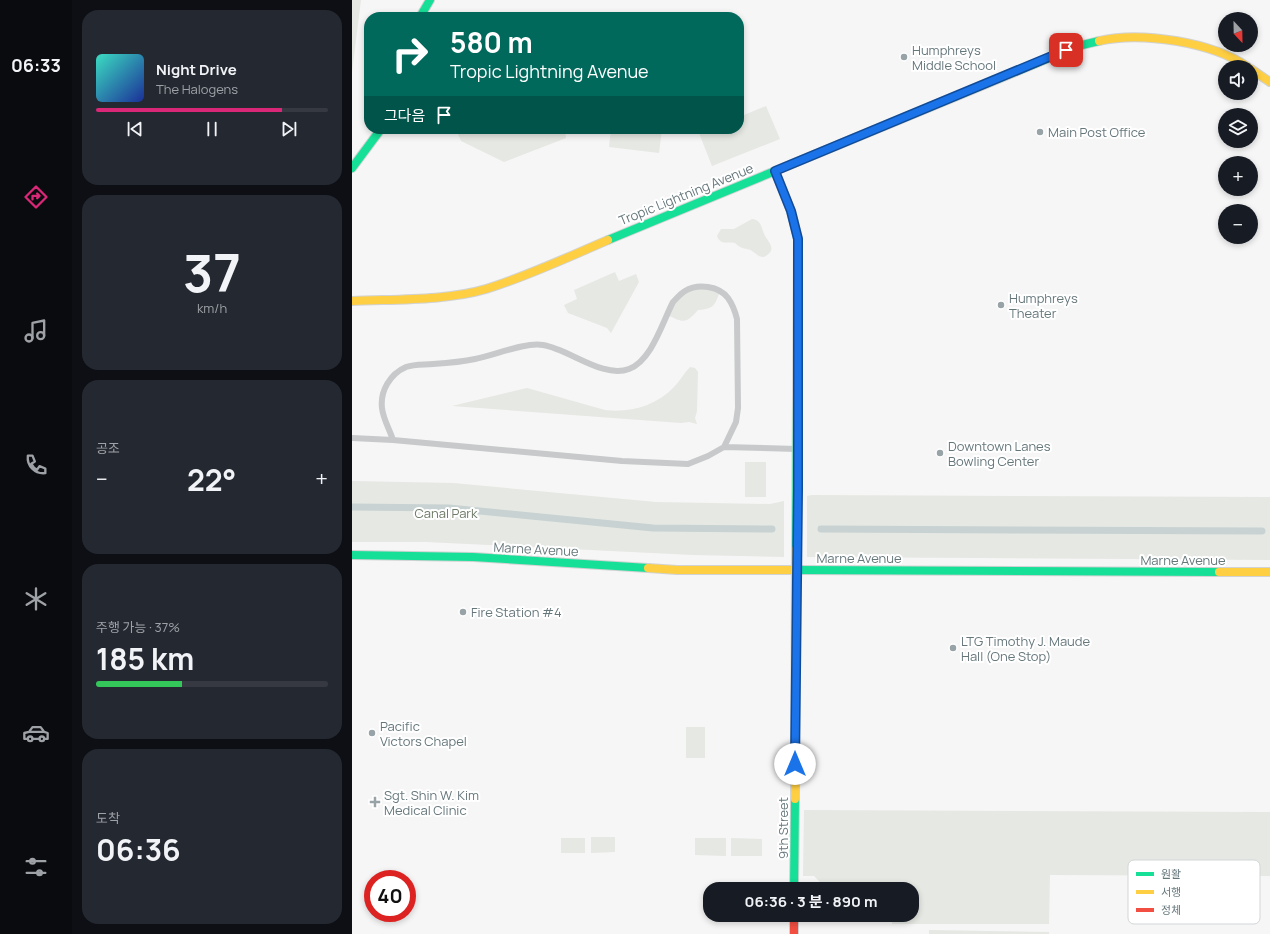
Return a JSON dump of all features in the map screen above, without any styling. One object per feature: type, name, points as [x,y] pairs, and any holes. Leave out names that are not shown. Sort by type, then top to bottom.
[{"type":"street","points":[[423,12],[430,0]]},
{"type":"street","name":"Tropic Lightning Avenue","points":[[352,301],[451,296],[485,289],[514,279],[1032,64],[1085,44],[1108,39],[1152,38],[1183,42],[1237,60]]},
{"type":"street","points":[[1258,74],[1270,82]]},
{"type":"street","points":[[352,168],[377,134]]},
{"type":"street","name":"9th Street","points":[[775,171],[791,211],[798,239],[794,882]]},
{"type":"street","points":[[352,438],[393,440],[622,461],[688,464],[708,456],[724,446],[736,422],[738,408],[737,319],[733,306],[727,297],[720,291],[701,287],[685,290],[678,296],[666,315],[649,352],[642,361],[629,369],[618,371],[604,369],[544,345],[532,344],[491,356],[459,363],[407,367],[397,372],[389,380],[382,393],[382,409],[393,440]]},
{"type":"street","points":[[724,446],[797,449]]},
{"type":"street","name":"Marne Avenue","points":[[352,555],[473,557],[677,570],[1270,572]]},
{"type":"street","points":[[794,922],[794,934]]},
{"type":"green space","points":[[352,0],[361,0],[352,72]]},
{"type":"green space","points":[[766,106],[780,139],[712,166],[699,134],[744,134],[744,115]]},
{"type":"green space","points":[[458,134],[566,134],[566,138],[504,162],[461,141]]},
{"type":"green space","points":[[610,134],[661,134],[659,153],[609,147]]},
{"type":"green space","points":[[752,219],[758,221],[761,225],[771,247],[770,252],[764,257],[742,248],[735,243],[722,242],[717,236],[721,229],[734,229]]},
{"type":"green space","points":[[615,272],[619,281],[636,274],[639,282],[611,333],[607,328],[568,313],[564,305],[577,299],[574,290]]},
{"type":"green space","points":[[693,288],[720,291],[717,300],[711,307],[698,310],[687,320],[680,320],[667,315],[673,302]]},
{"type":"green space","points":[[690,367],[695,368],[698,372],[697,411],[695,418],[697,424],[689,422],[681,423],[452,406],[527,388],[605,410],[614,411],[633,409],[642,407],[667,394]]},
{"type":"green space","points":[[745,462],[766,462],[766,497],[745,497]]},
{"type":"green space","name":"Canal Park","points":[[352,481],[453,483],[656,502],[770,504],[784,501],[784,557],[693,555],[426,542],[352,542]]},
{"type":"green space","points":[[807,496],[1270,497],[1270,560],[807,557]]},
{"type":"green space","points":[[686,727],[705,727],[705,758],[686,758]]},
{"type":"green space","points":[[804,810],[1270,812],[1270,876],[1260,876],[1260,860],[1128,860],[1128,875],[1050,875],[1049,924],[892,924],[892,922],[919,922],[919,882],[820,882],[814,876],[803,876]]},
{"type":"green space","points":[[591,837],[615,837],[615,852],[591,853]]},
{"type":"green space","points":[[561,838],[585,838],[585,853],[561,853]]},
{"type":"green space","points":[[695,838],[726,838],[726,856],[695,855]]},
{"type":"green space","points":[[731,838],[762,839],[762,856],[731,856]]},
{"type":"green space","points":[[929,930],[1049,932],[1049,934],[929,934]]},
{"type":"waterway","points":[[352,507],[449,508],[653,528],[772,529]]},
{"type":"waterway","points":[[821,529],[1262,531]]},
{"type":"traffic: fast","points":[[423,12],[430,0]]},
{"type":"traffic: fast","points":[[608,240],[1078,46],[1099,41]]},
{"type":"traffic: fast","points":[[352,168],[377,134]]},
{"type":"traffic: fast","points":[[775,171],[791,211],[798,239],[796,549]]},
{"type":"traffic: fast","points":[[352,555],[473,557],[648,568]]},
{"type":"traffic: fast","points":[[796,570],[1219,572]]},
{"type":"traffic: fast","points":[[794,882],[795,799]]},
{"type":"traffic: slow","points":[[1099,41],[1116,38],[1155,38],[1196,45],[1236,60]]},
{"type":"traffic: slow","points":[[1258,74],[1270,82]]},
{"type":"traffic: slow","points":[[352,301],[437,298],[470,293],[517,278],[608,240]]},
{"type":"traffic: slow","points":[[795,799],[796,549]]},
{"type":"traffic: slow","points":[[648,568],[677,570],[796,570]]},
{"type":"traffic: slow","points":[[1219,572],[1270,572]]},
{"type":"traffic: jam","points":[[794,922],[794,934]]},
{"type":"place","name":"Humphreys Middle School","points":[[904,57]]},
{"type":"place","name":"Main Post Office","points":[[1040,132]]},
{"type":"place","name":"Humphreys Theater","points":[[1001,305]]},
{"type":"place","name":"Downtown Lanes Bowling Center","points":[[940,453]]},
{"type":"place","name":"Fire Station #4","points":[[463,612]]},
{"type":"place","name":"LTG Timothy J. Maude Hall (One Stop)","points":[[953,648]]},
{"type":"place","name":"Pacific Victors Chapel","points":[[372,733]]},
{"type":"place","name":"Sgt. Shin W. Kim Medical Clinic","points":[[375,802]]},
{"type":"route","points":[[795,764],[798,490],[798,239],[791,211],[775,171],[1066,50]]}]
